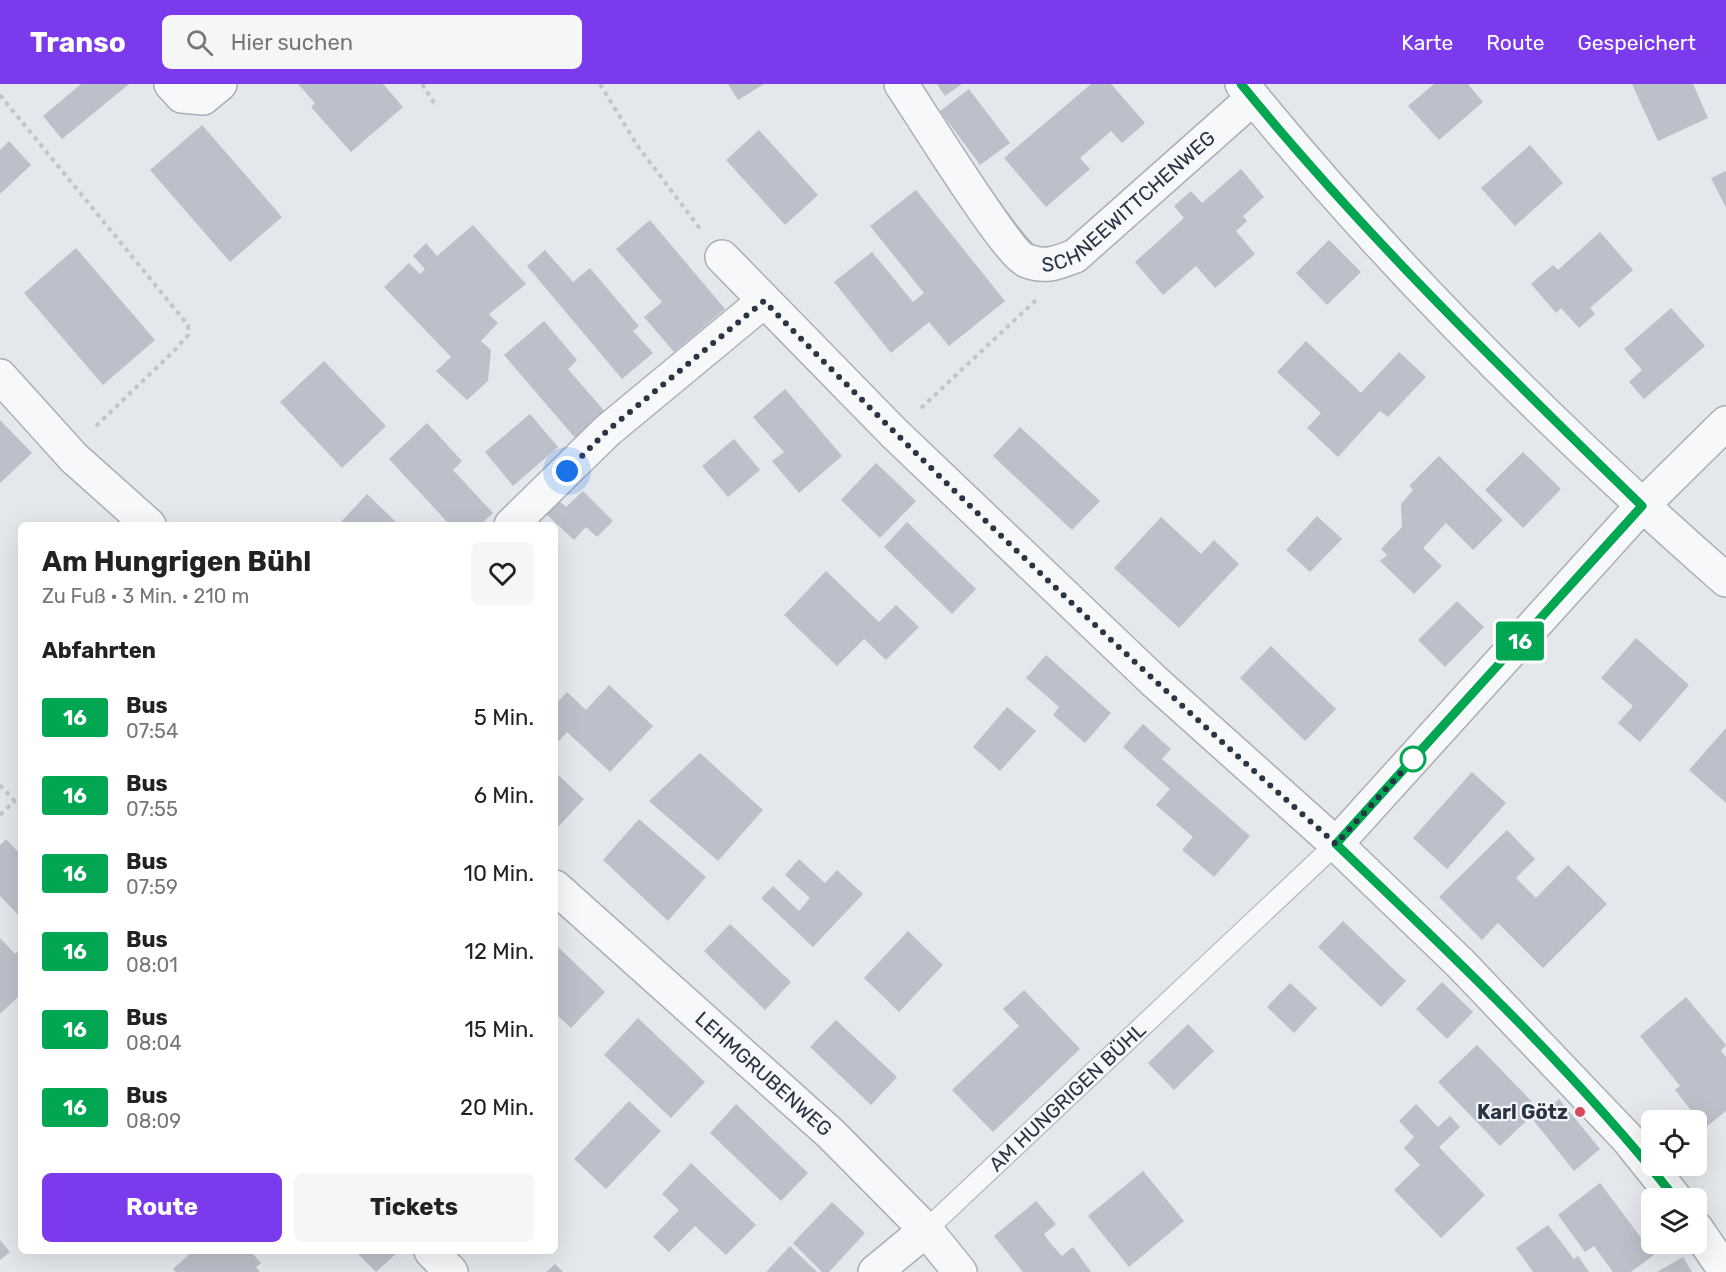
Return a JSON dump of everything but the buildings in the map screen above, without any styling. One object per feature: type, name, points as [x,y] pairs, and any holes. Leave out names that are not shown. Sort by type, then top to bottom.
[{"type":"street","points":[[171,84],[182,96],[203,98],[220,84]]},
{"type":"street","name":"SCHNEEWITTCHENWEG","points":[[901,84],[995,227],[1024,261],[1050,266],[1075,256],[1247,91],[1340,199],[1468,335],[1642,506],[1726,580]]},
{"type":"street","points":[[722,257],[894,434],[1154,681],[1336,844],[1460,963],[1627,1138],[1667,1188]]},
{"type":"street","points":[[514,522],[607,431],[764,301]]},
{"type":"street","points":[[0,376],[71,455],[146,522]]},
{"type":"street","name":"AM HUNGRIGEN BÜHL","points":[[1336,844],[1642,506],[1726,423]]},
{"type":"street","name":"LEHMGRUBENWEG","points":[[558,890],[831,1134],[926,1230],[960,1272]]},
{"type":"street","name":"AM HUNGRIGEN BÜHL","points":[[875,1272],[926,1230]]},
{"type":"street","points":[[1707,1244],[1726,1272]]},
{"type":"street","points":[[435,1254],[451,1272]]},
{"type":"lane","name":"AM HUNGRIGEN BÜHL","points":[[926,1230],[1336,844]]},
{"type":"path","points":[[422,84],[437,107]]},
{"type":"path","points":[[600,84],[637,146],[722,257]]},
{"type":"path","points":[[0,95],[188,325],[188,335],[173,352],[71,455]]},
{"type":"path","points":[[894,434],[1042,294],[1050,266]]},
{"type":"path","points":[[0,785],[18,804]]},
{"type":"path","points":[[0,814],[15,801]]},
{"type":"bus line","name":"16","points":[[1241,84],[1340,199],[1468,335],[1642,506],[1336,844],[1460,963],[1627,1138],[1667,1188]]},
{"type":"place","name":"Karl Götz","points":[[1580,1112]]},
{"type":"route","points":[[567,471],[607,431],[764,301],[894,434],[1154,681],[1336,844],[1418,754],[1413,759]]}]
